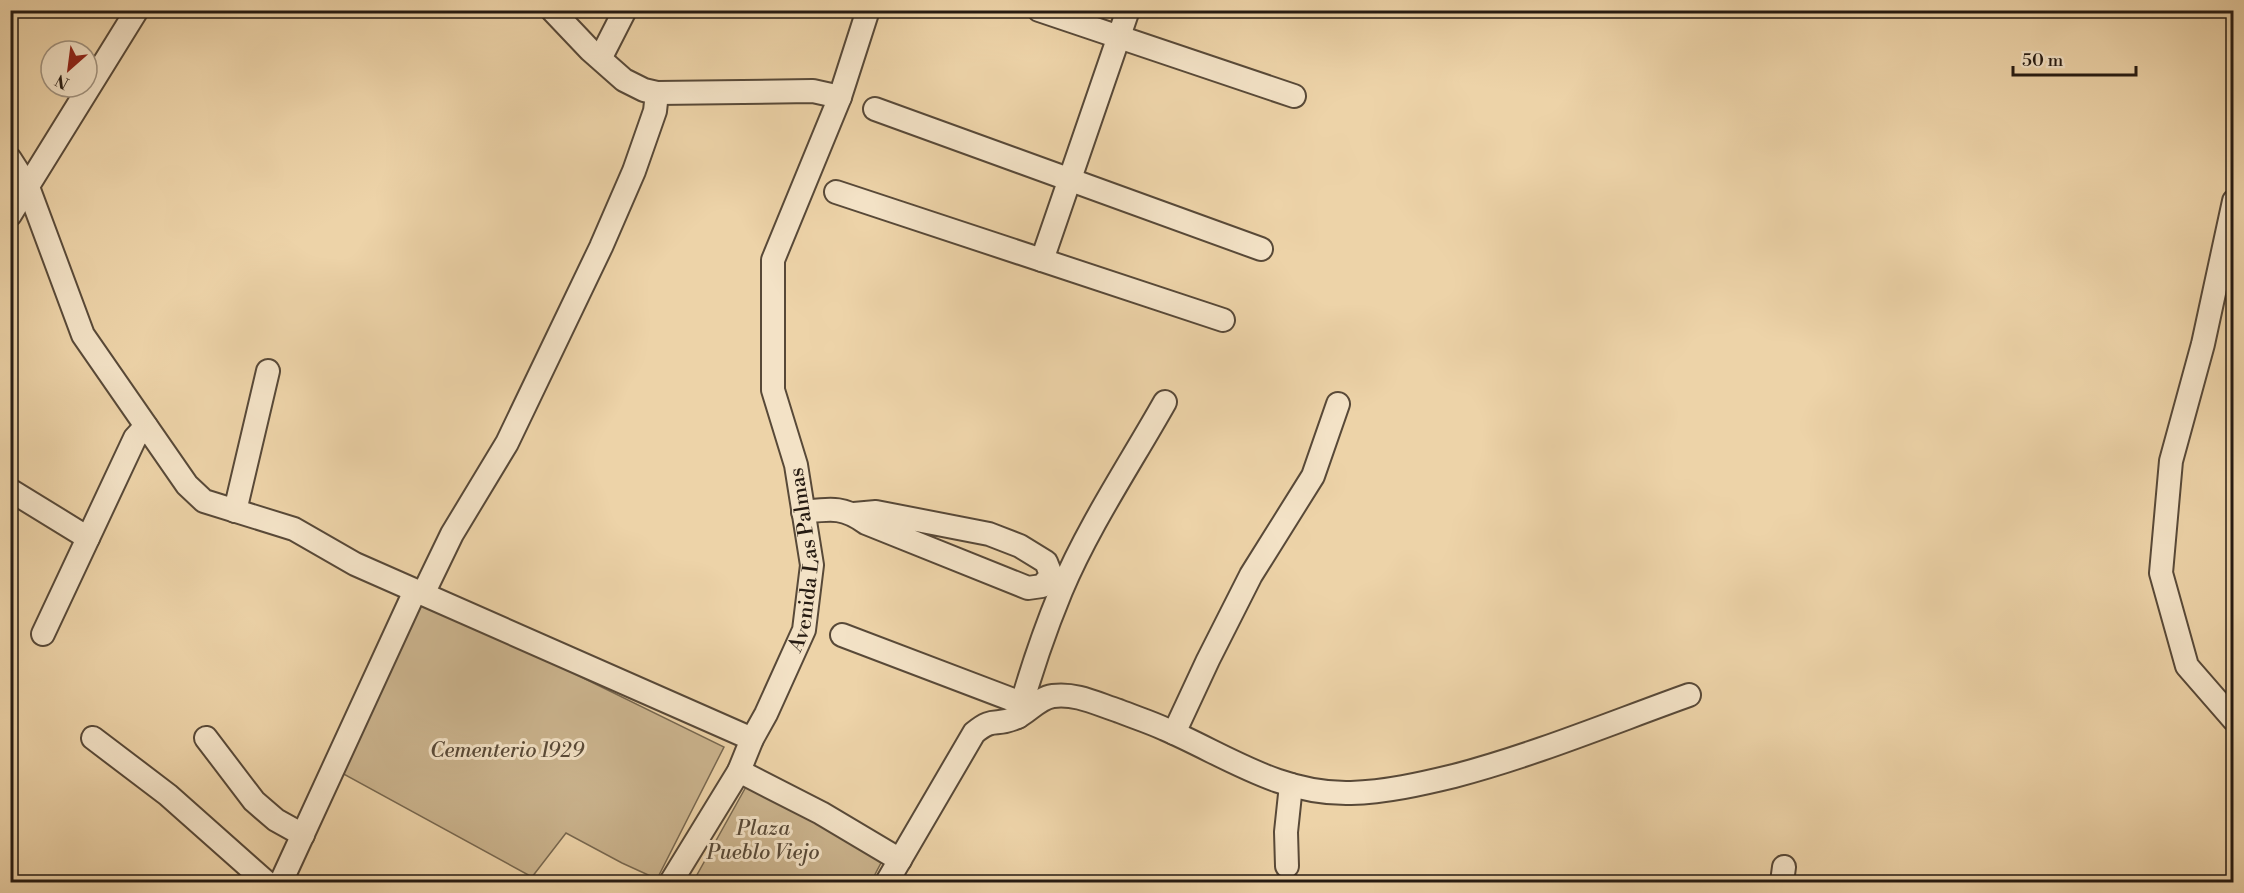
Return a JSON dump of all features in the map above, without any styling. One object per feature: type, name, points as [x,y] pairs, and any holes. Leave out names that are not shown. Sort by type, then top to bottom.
[{"type":"street","points":[[552,10],[590,50],[601,57],[624,80],[644,90],[657,93],[813,91],[840,97]]},
{"type":"street","points":[[601,57],[625,10]]},
{"type":"street","name":"Avenida Las Palmas","points":[[671,882],[739,771],[804,630],[812,565],[796,465],[773,390],[773,260],[840,97],[868,10]]},
{"type":"street","points":[[1039,10],[1294,96]]},
{"type":"street","points":[[1042,260],[1128,10]]},
{"type":"street","points":[[10,215],[128,14]]},
{"type":"street","points":[[281,882],[419,592],[507,442],[597,257],[634,171],[655,111],[657,93]]},
{"type":"street","points":[[875,109],[1261,249]]},
{"type":"street","points":[[10,159],[28,187],[83,335],[187,485],[204,501],[294,529],[355,564],[752,739]]},
{"type":"street","points":[[836,192],[1223,320]]},
{"type":"street","points":[[2234,201],[2203,344],[2171,461],[2160,573],[2187,666],[2234,720]]},
{"type":"street","points":[[235,511],[268,371]]},
{"type":"street","points":[[1020,710],[1062,590],[1099,517],[1165,402]]},
{"type":"street","points":[[1174,733],[1251,575],[1313,476],[1338,404]]},
{"type":"street","points":[[43,634],[135,438],[146,426]]},
{"type":"street","points":[[10,490],[88,538]]},
{"type":"street","points":[[803,512],[837,509],[854,514],[866,523],[1028,588],[1042,586],[1049,578],[1050,572],[1046,562],[1020,546],[989,534],[876,512],[854,514]]},
{"type":"street","points":[[842,635],[1020,710]]},
{"type":"street","points":[[887,882],[974,733],[985,723],[1002,722],[1020,710],[1050,696],[1068,696],[1092,701],[1174,733],[1234,763],[1308,791],[1351,793],[1430,782],[1505,762],[1689,695]]},
{"type":"street","points":[[93,738],[168,795],[266,882]]},
{"type":"street","points":[[206,738],[254,801],[276,820],[303,835]]},
{"type":"street","points":[[739,771],[821,813],[900,860]]},
{"type":"street","points":[[1287,866],[1286,832],[1291,785]]},
{"type":"green space","name":"Cementerio 1929","points":[[420,598],[724,747],[657,879],[566,833],[532,877],[338,771]]},
{"type":"green space","name":"Plaza Pueblo Viejo","points":[[747,785],[883,859],[871,882],[693,882]]}]
